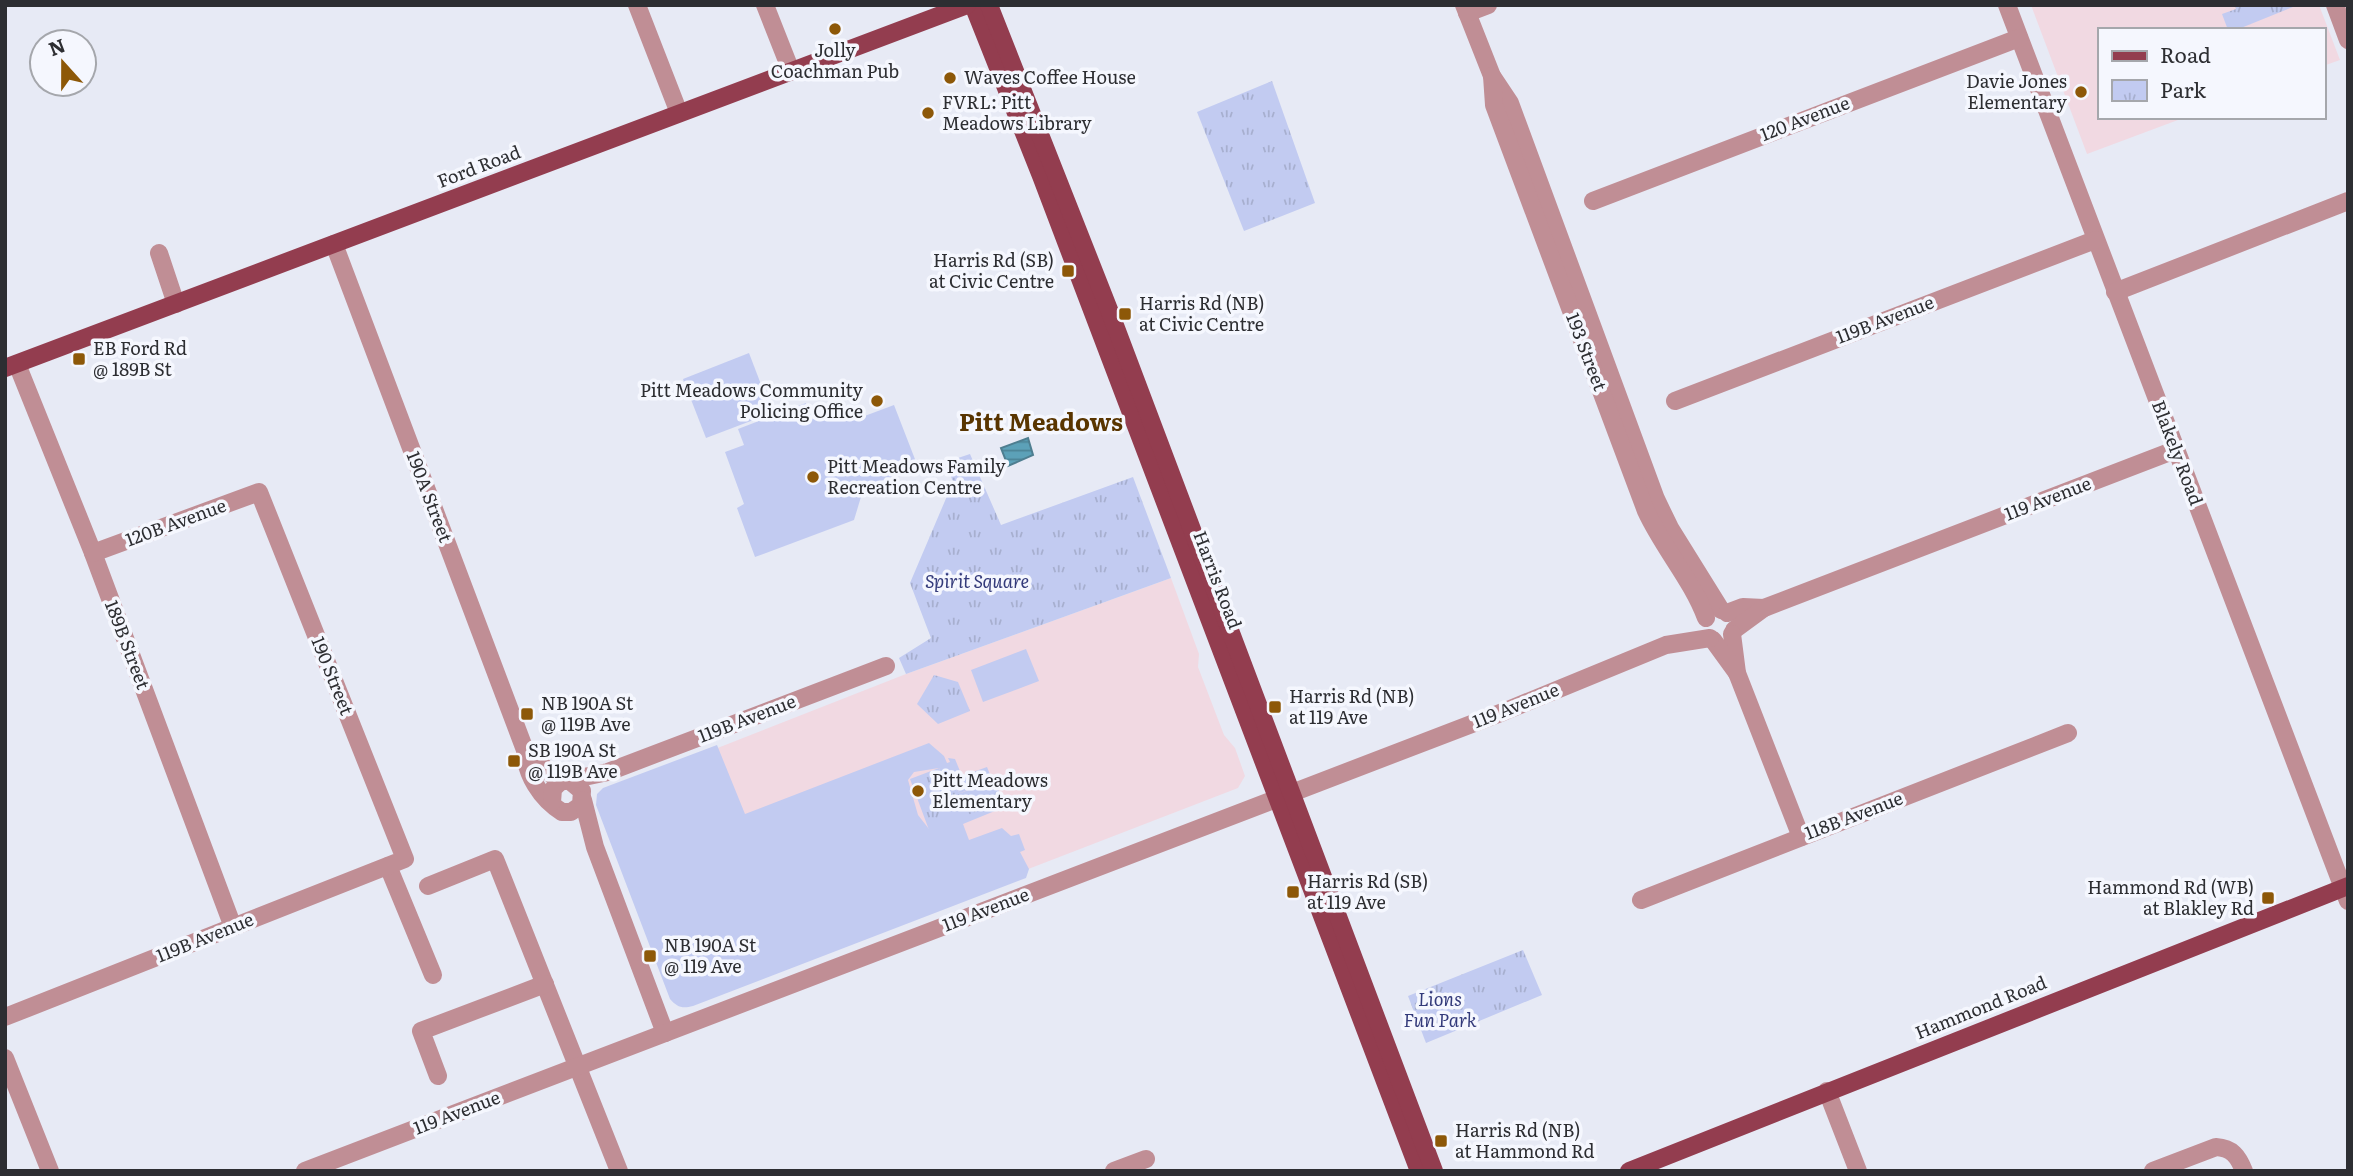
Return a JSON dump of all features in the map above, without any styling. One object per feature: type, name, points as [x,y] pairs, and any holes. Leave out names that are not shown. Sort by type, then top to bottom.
[{"type":"main road","name":"Ford Road","points":[[11,366],[967,5]]},
{"type":"main road","name":"Harris Road","points":[[973,5],[1047,173]]},
{"type":"main road","name":"Harris Road","points":[[989,5],[1047,173],[1284,795],[1434,1171]]},
{"type":"main road","name":"Harris Road","points":[[1284,795],[1419,1171]]},
{"type":"main road","name":"Hammond Road","points":[[1629,1171],[1828,1091],[2346,892]]},
{"type":"street","points":[[638,5],[679,113]]},
{"type":"street","points":[[765,5],[791,71]]},
{"type":"street","points":[[1466,9],[1488,5]]},
{"type":"street","name":"Blakely Road","points":[[2007,5],[2346,892]]},
{"type":"street","points":[[2335,5],[2348,40]]},
{"type":"street","name":"193 Street","points":[[1466,9],[1492,76],[1494,105],[1646,511],[1656,533],[1718,626],[1801,837]]},
{"type":"street","name":"120 Avenue","points":[[1592,201],[2019,38]]},
{"type":"street","points":[[2115,292],[2348,201]]},
{"type":"street","name":"119B Avenue","points":[[1675,401],[2095,240]]},
{"type":"street","name":"190A Street","points":[[334,244],[525,750],[525,764],[531,778],[595,848]]},
{"type":"street","points":[[159,253],[176,304]]},
{"type":"street","name":"189B Street","points":[[11,366],[93,553],[233,927]]},
{"type":"street","name":"119 Avenue","points":[[305,1171],[1503,712],[1718,626],[1743,607],[1764,608],[2175,450]]},
{"type":"street","name":"120B Avenue","points":[[93,553],[259,492]]},
{"type":"street","name":"190 Street","points":[[259,492],[405,859]]},
{"type":"street","name":"119B Avenue","points":[[565,782],[608,772],[886,666]]},
{"type":"street","name":"118B Avenue","points":[[1641,900],[2068,733]]},
{"type":"street","name":"190A Street","points":[[525,750],[565,782]]},
{"type":"street","name":"119B Avenue","points":[[583,798],[608,772]]},
{"type":"street","points":[[565,782],[579,786],[583,798],[575,810],[559,808],[551,793],[565,782]]},
{"type":"street","name":"190A Street","points":[[583,798],[595,848],[665,1033]]},
{"type":"street","name":"119B Avenue","points":[[5,1017],[405,859]]},
{"type":"street","points":[[428,886],[495,859],[619,1171]]},
{"type":"street","points":[[388,866],[433,975]]},
{"type":"street","points":[[438,1076],[421,1031],[545,984]]},
{"type":"street","points":[[5,1058],[50,1171]]},
{"type":"street","points":[[1828,1091],[1858,1171]]},
{"type":"street","points":[[2153,1171],[2205,1149],[2226,1148],[2236,1155],[2244,1171]]},
{"type":"street","points":[[1114,1171],[1146,1159]]},
{"type":"shaded area","name":"Davie Jones Elementary","points":[[2031,5],[2319,5],[2340,60],[2325,65],[2325,28],[2098,28],[2098,119],[2181,119],[2087,154]]},
{"type":"shaded area","points":[[1028,438],[1033,455],[1008,466],[1001,448]]},
{"type":"shaded area","name":"Pitt Meadows Elementary","points":[[1171,578],[1199,654],[1198,667],[1224,735],[1235,748],[1245,776],[1238,788],[679,1004],[598,795],[906,674]]},
{"type":"green space","points":[[2235,5],[2298,5],[2241,28],[2227,28],[2222,14],[2236,9]]},
{"type":"green space","points":[[1272,81],[1315,203],[1244,231],[1197,112]]},
{"type":"green space","points":[[749,353],[772,413],[706,438],[683,379]]},
{"type":"green space","name":"Pitt Meadows Family Recreation Centre","points":[[806,403],[812,419],[848,405],[854,420],[894,405],[918,467],[864,487],[854,520],[755,557],[737,508],[744,504],[725,452],[744,445],[738,429]]},
{"type":"green space","name":"Spirit Square","points":[[970,454],[1001,525],[1133,477],[1171,578],[906,674],[899,658],[931,638],[910,583],[953,482],[946,462]]},
{"type":"green space","points":[[1026,649],[1039,681],[983,702],[971,670]]},
{"type":"green space","points":[[934,675],[958,682],[970,711],[938,724],[917,704]]},
{"type":"green space","points":[[929,743],[944,756],[947,763],[950,762],[948,758],[955,759],[962,776],[987,767],[991,777],[968,786],[969,789],[961,793],[946,784],[939,768],[914,772],[908,780],[918,815],[929,829],[1003,800],[1003,796],[1007,806],[963,824],[969,840],[1002,828],[1011,836],[1019,834],[1025,850],[1020,852],[1029,869],[1026,878],[693,1006],[677,1006],[670,999],[596,805],[597,794],[603,788],[717,745],[745,814]]},
{"type":"green space","points":[[939,768],[946,784],[961,793],[994,779],[1003,801],[929,830],[910,779]]},
{"type":"green space","name":"Lions Fun Park","points":[[1523,950],[1542,995],[1426,1043],[1408,996]]},
{"type":"place","name":"Jolly Coachman Pub","points":[[835,29]]},
{"type":"place","name":"Waves Coffee House","points":[[950,78]]},
{"type":"place","name":"Davie Jones Elementary","points":[[2081,92]]},
{"type":"place","name":"FVRL: Pitt Meadows Library","points":[[928,113]]},
{"type":"place","name":"Harris Rd (SB) at Civic Centre","points":[[1068,271]]},
{"type":"place","name":"Harris Rd (NB) at Civic Centre","points":[[1125,314]]},
{"type":"place","name":"EB Ford Rd @ 189B St","points":[[79,359]]},
{"type":"place","name":"Pitt Meadows Community Policing Office","points":[[877,401]]},
{"type":"place","name":"Pitt Meadows Family Recreation Centre","points":[[813,477]]},
{"type":"place","name":"Harris Rd (NB) at 119 Ave","points":[[1275,707]]},
{"type":"place","name":"NB 190A St @ 119B Ave","points":[[527,714]]},
{"type":"place","name":"SB 190A St @ 119B Ave","points":[[514,761]]},
{"type":"place","name":"Pitt Meadows Elementary","points":[[918,791]]},
{"type":"place","name":"Harris Rd (SB) at 119 Ave","points":[[1293,892]]},
{"type":"place","name":"Hammond Rd (WB) at Blakley Rd","points":[[2268,898]]},
{"type":"place","name":"NB 190A St @ 119 Ave","points":[[650,956]]},
{"type":"place","name":"Harris Rd (NB) at Hammond Rd","points":[[1441,1141]]},
{"type":"district","name":"Pitt Meadows","points":[[1041,423]]}]
